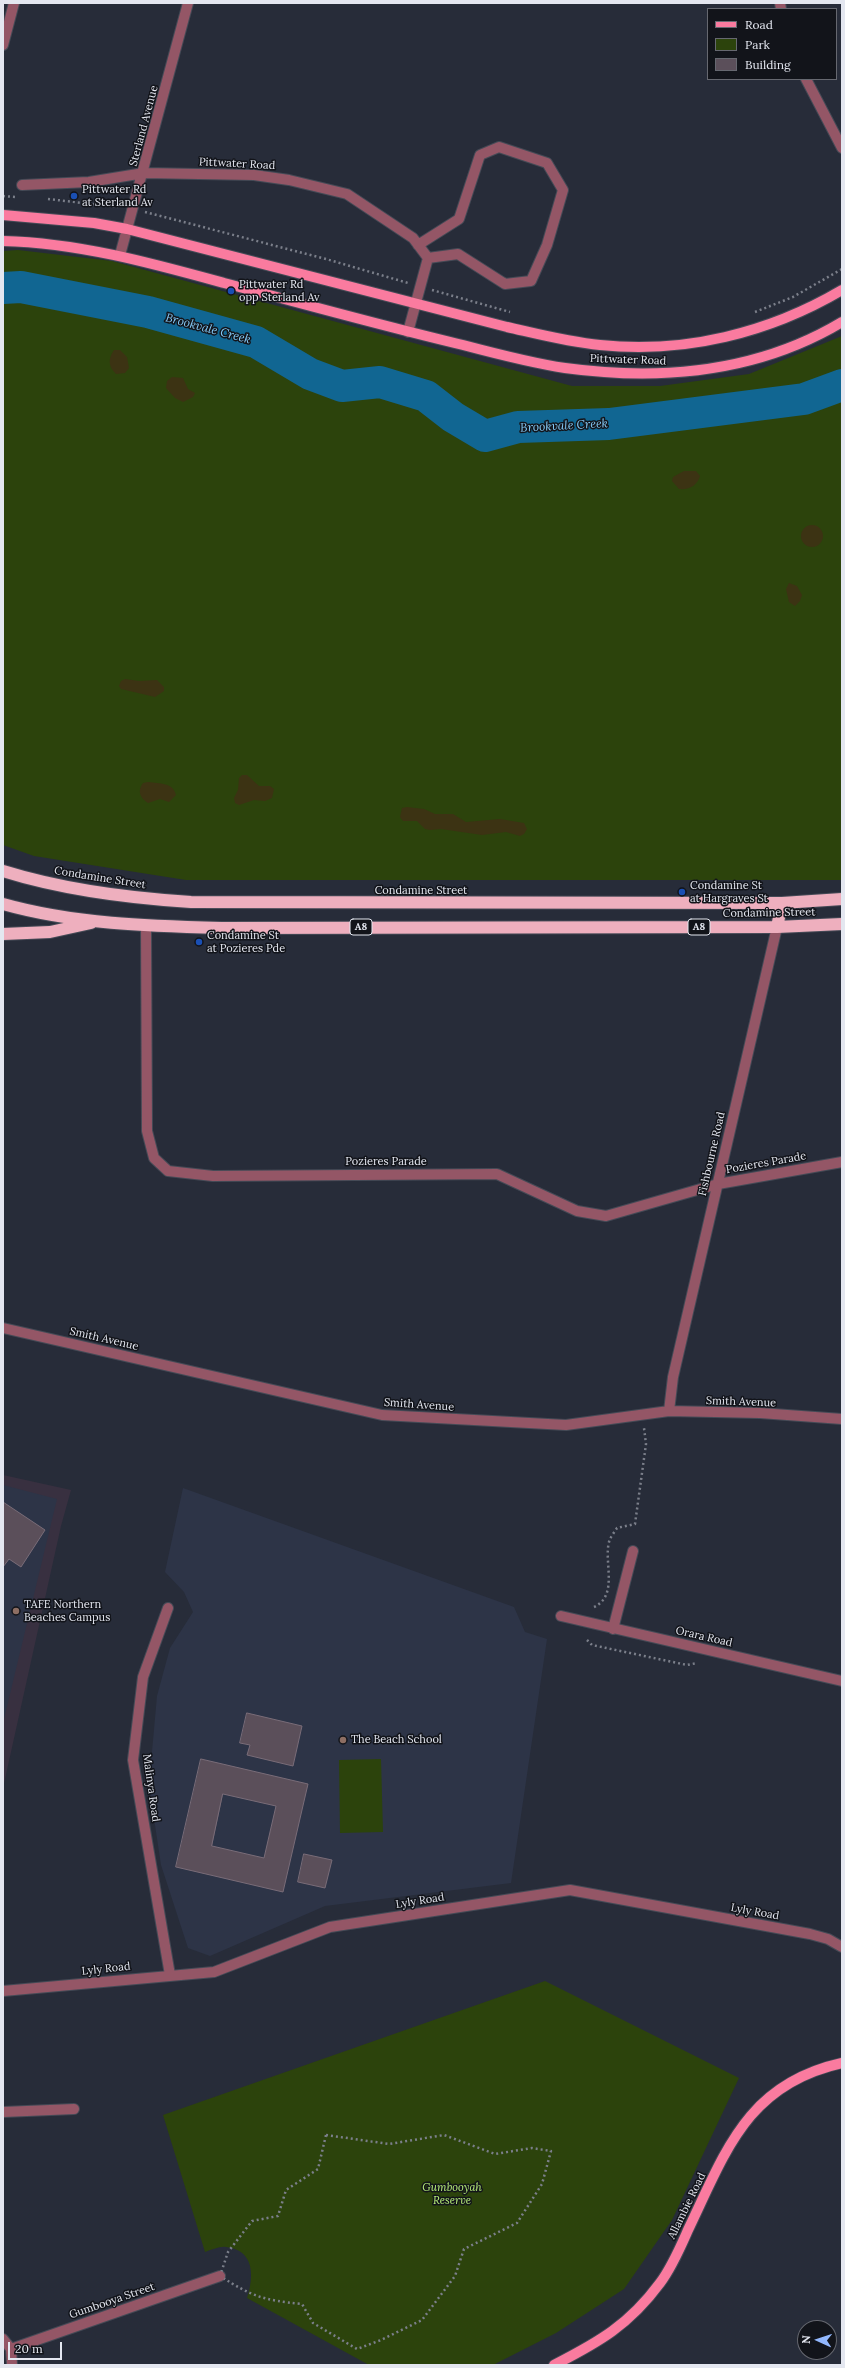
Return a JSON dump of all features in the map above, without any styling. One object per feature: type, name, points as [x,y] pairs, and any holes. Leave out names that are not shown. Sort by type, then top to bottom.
[{"type":"highway","name":"Condamine Street","points":[[3,871],[38,882],[138,898],[191,902],[782,903],[842,899]]},
{"type":"highway","name":"Fishbourne Road","points":[[777,927],[782,903]]},
{"type":"highway","name":"Condamine Street","points":[[3,904],[60,916],[146,926],[222,928],[777,927],[842,924]]},
{"type":"highway","points":[[3,934],[50,932],[102,921]]},
{"type":"main road","name":"Pittwater Road","points":[[3,215],[86,222],[127,229],[559,339],[600,345],[644,348],[677,346],[744,332],[787,318],[842,290]]},
{"type":"main road","name":"Pittwater Road","points":[[3,241],[65,245],[120,255],[408,332],[563,368],[654,375],[700,372],[736,364],[784,350],[842,322]]},
{"type":"main road","name":"Allambie Road","points":[[554,2365],[594,2344],[622,2326],[641,2307],[657,2287],[674,2260],[725,2153],[737,2133],[756,2109],[778,2089],[798,2077],[822,2067],[842,2063]]},
{"type":"street","points":[[3,45],[14,3]]},
{"type":"street","name":"Sterland Avenue","points":[[120,255],[144,173],[188,3]]},
{"type":"street","points":[[807,80],[842,148]]},
{"type":"street","points":[[408,332],[428,258],[458,254],[505,284],[531,281],[547,246],[563,190],[547,163],[499,147],[480,155],[459,219],[418,245]]},
{"type":"street","name":"Pittwater Road","points":[[22,185],[89,182],[144,173],[254,175],[289,180],[347,194],[413,238],[428,258]]},
{"type":"street","name":"Pozieres Parade","points":[[146,926],[147,1131],[154,1158],[168,1171],[213,1176],[497,1174],[577,1211],[606,1216],[718,1184],[842,1162]]},
{"type":"street","name":"Fishbourne Road","points":[[669,1412],[673,1377],[777,927]]},
{"type":"street","name":"Smith Avenue","points":[[3,1328],[382,1415],[566,1425],[669,1412],[760,1414],[842,1419]]},
{"type":"street","points":[[613,1629],[633,1551]]},
{"type":"street","name":"Malinya Road","points":[[168,1608],[143,1677],[132,1760],[170,1975]]},
{"type":"street","name":"Orara Road","points":[[561,1616],[842,1681]]},
{"type":"street","name":"Lyly Road","points":[[3,1991],[214,1972],[330,1927],[570,1890],[810,1934],[828,1939],[842,1947]]},
{"type":"street","points":[[3,2112],[74,2109]]},
{"type":"street","name":"Gumbooya Street","points":[[11,2349],[220,2276]]},
{"type":"street","points":[[3,2339],[11,2349],[12,2365]]},
{"type":"path","points":[[3,196],[17,197]]},
{"type":"path","points":[[46,199],[106,205]]},
{"type":"path","points":[[594,1607],[601,1604],[605,1596],[609,1577],[610,1540],[617,1528],[635,1524],[646,1444],[642,1416]]},
{"type":"path","points":[[587,1640],[592,1645],[687,1665],[701,1663]]},
{"type":"path","points":[[326,2135],[389,2144],[444,2135],[495,2154],[532,2148],[551,2151],[542,2184],[517,2223],[464,2249],[455,2276],[422,2320],[381,2340],[357,2349],[313,2323],[302,2304],[268,2300],[255,2296],[220,2276],[228,2252],[252,2221],[278,2216],[286,2190],[318,2169],[326,2135]]},
{"type":"shaded area","name":"TAFE Northern Beaches Campus","points":[[3,1475],[71,1490],[61,1526],[3,1788]]},
{"type":"shaded area","name":"TAFE Northern Beaches Campus","points":[[3,1485],[57,1499],[3,1723]]},
{"type":"shaded area","name":"The Beach School","points":[[183,1488],[514,1607],[525,1632],[547,1639],[511,1883],[325,1906],[210,1956],[188,1948],[161,1865],[149,1785],[157,1696],[170,1648],[193,1612],[184,1592],[165,1572]]},
{"type":"green space","points":[[18,250],[112,261],[572,386],[660,386],[749,374],[842,336],[842,880],[186,880],[34,856],[3,845],[3,251]]},
{"type":"green space","points":[[381,1759],[383,1832],[340,1833],[339,1760]]},
{"type":"green space","name":"Gumbooyah Reserve","points":[[545,1981],[739,2078],[672,2220],[624,2289],[556,2333],[493,2365],[369,2365],[247,2298],[251,2282],[251,2273],[247,2259],[242,2253],[236,2249],[226,2247],[216,2248],[205,2252],[163,2115]]},
{"type":"sand","points":[[114,350],[120,350],[127,357],[129,368],[125,373],[116,374],[111,368],[110,359]]},
{"type":"sand","points":[[172,377],[183,378],[188,389],[195,393],[193,397],[183,402],[175,398],[166,388],[167,381]]},
{"type":"sand","points":[[684,471],[696,471],[700,476],[695,485],[692,487],[679,489],[672,481],[673,477]]},
{"type":"sand","points":[[812,525],[820,528],[823,536],[820,544],[812,547],[804,544],[801,536],[804,528]]},
{"type":"sand","points":[[789,583],[797,586],[802,595],[800,601],[795,606],[789,602],[786,589]]},
{"type":"sand","points":[[125,679],[139,681],[157,680],[164,687],[164,691],[155,697],[121,689],[119,686],[121,681]]},
{"type":"sand","points":[[242,775],[247,775],[259,786],[270,786],[274,789],[272,798],[265,801],[254,800],[239,805],[235,803],[234,798],[238,790],[239,778]]},
{"type":"sand","points":[[148,782],[165,784],[172,788],[176,795],[169,802],[160,799],[148,803],[141,797],[140,789],[143,783]]},
{"type":"sand","points":[[407,807],[424,809],[435,814],[453,814],[466,822],[500,819],[524,823],[527,829],[524,834],[520,836],[506,832],[482,835],[441,829],[430,830],[425,829],[417,821],[403,821],[400,817],[402,808]]},
{"type":"building","points":[[3,1502],[45,1530],[21,1567],[9,1559],[3,1567]]},
{"type":"building","points":[[247,1713],[302,1726],[293,1766],[247,1755],[250,1745],[240,1743]]},
{"type":"building","points":[[201,1759],[308,1784],[283,1892],[176,1867]],"holes":[[[223,1794],[276,1806],[264,1858],[212,1846]]]},
{"type":"building","points":[[304,1854],[332,1860],[325,1888],[298,1882]]},
{"type":"waterway","name":"Brookvale Creek","points":[[3,288],[21,287],[148,312],[256,342],[310,374],[342,386],[380,382],[426,396],[453,417],[485,436],[518,427],[609,424],[804,399],[842,385]]},
{"type":"place","name":"Pittwater Rd at Sterland Av","points":[[74,196]]},
{"type":"place","name":"Pittwater Rd opp Sterland Av","points":[[231,291]]},
{"type":"place","name":"Condamine St at Hargraves St","points":[[682,892]]},
{"type":"place","name":"Condamine St at Pozieres Pde","points":[[199,942]]},
{"type":"place","name":"TAFE Northern Beaches Campus","points":[[16,1611]]},
{"type":"place","name":"The Beach School","points":[[343,1740]]}]
